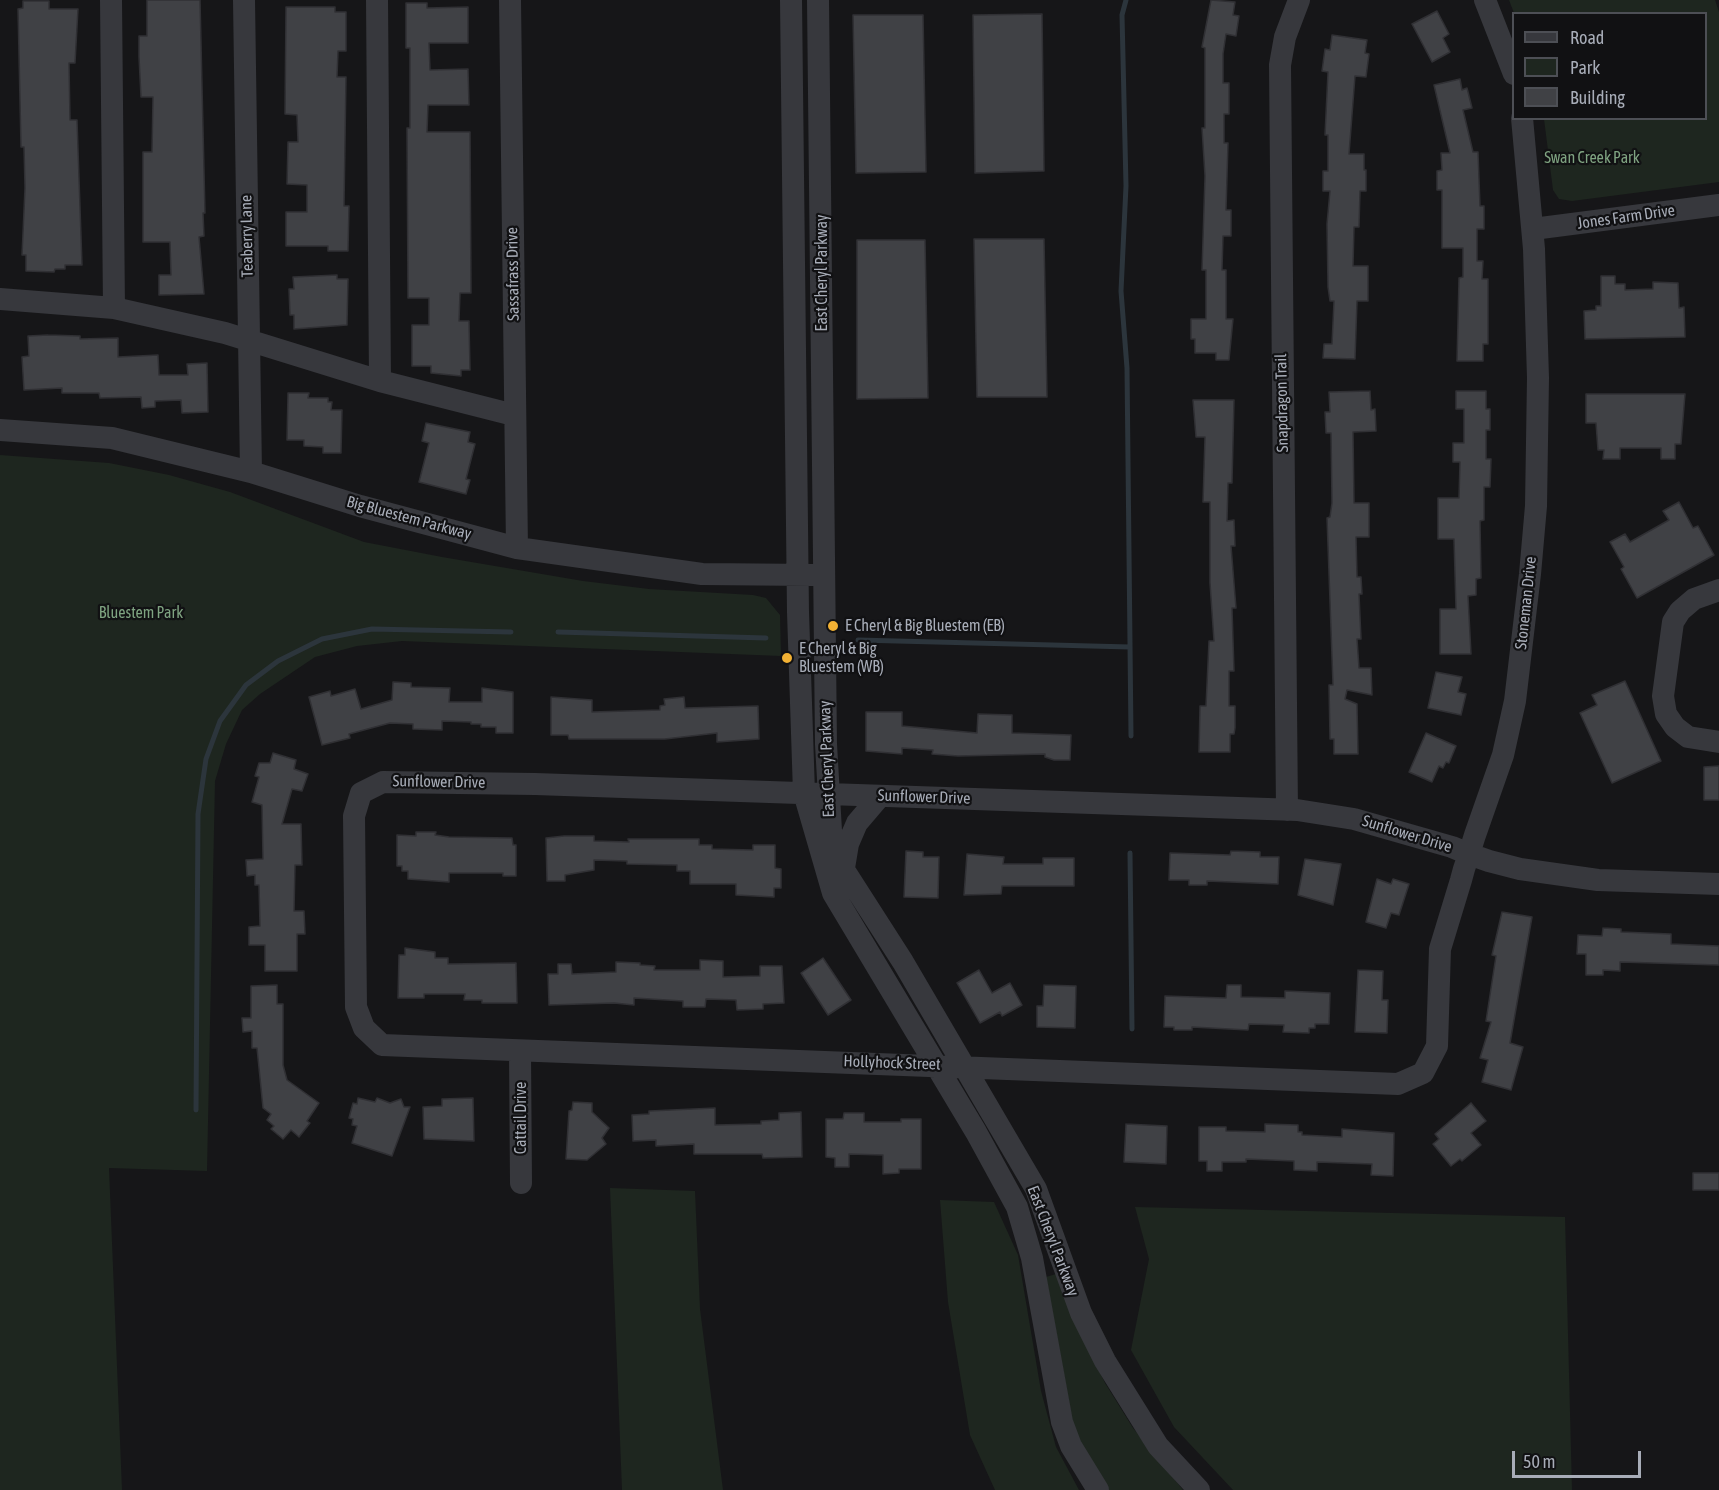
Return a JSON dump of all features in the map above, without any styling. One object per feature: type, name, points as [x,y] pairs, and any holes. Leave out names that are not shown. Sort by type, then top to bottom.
[{"type":"street","points":[[111,0],[114,308]]},
{"type":"street","name":"Teaberry Lane","points":[[244,0],[251,472]]},
{"type":"street","points":[[377,0],[380,381]]},
{"type":"street","name":"Sassafrass Drive","points":[[510,0],[517,548]]},
{"type":"street","name":"East Cheryl Parkway","points":[[791,0],[798,576],[804,793],[833,892],[982,1141],[1017,1207],[1032,1258],[1062,1422],[1071,1446],[1098,1490]]},
{"type":"street","name":"East Cheryl Parkway","points":[[818,0],[827,794],[831,831],[844,870],[903,962],[1036,1189],[1081,1313],[1105,1361],[1158,1446],[1199,1490]]},
{"type":"street","name":"Snapdragon Trail","points":[[1287,810],[1280,65],[1285,37],[1299,0]]},
{"type":"street","points":[[1485,0],[1512,69]]},
{"type":"street","name":"Stoneman Drive","points":[[1424,1073],[1437,1046],[1440,949],[1503,755],[1515,701],[1530,574],[1536,506],[1538,426],[1533,229],[1522,120]]},
{"type":"street","name":"Jones Farm Drive","points":[[1533,229],[1719,205]]},
{"type":"street","points":[[0,298],[114,308],[225,333],[380,381],[514,415]]},
{"type":"street","name":"Big Bluestem Parkway","points":[[0,429],[112,438],[251,472],[360,506],[517,548],[702,574],[824,575]]},
{"type":"street","points":[[1719,590],[1694,599],[1680,610],[1673,622],[1663,696],[1666,714],[1675,727],[1688,737],[1719,742]]},
{"type":"street","name":"Sunflower Drive","points":[[364,1028],[356,1007],[354,816],[362,793],[383,782],[535,784],[1287,810],[1354,819],[1520,869],[1598,880],[1719,884]]},
{"type":"street","points":[[844,870],[848,844],[857,823],[880,796]]},
{"type":"street","name":"Hollyhock Street","points":[[364,1028],[382,1045],[520,1052],[935,1064],[1398,1084],[1424,1073]]},
{"type":"street","name":"Cattail Drive","points":[[520,1052],[521,1183]]},
{"type":"green space","name":"Swan Creek Park","points":[[1509,0],[1715,0],[1719,12],[1719,182],[1572,201],[1559,199],[1553,190],[1544,120],[1707,120],[1707,12],[1514,12]]},
{"type":"green space","name":"Bluestem Park","points":[[0,455],[109,463],[169,475],[230,492],[364,542],[583,581],[649,589],[753,595],[766,598],[780,615],[781,656],[402,641],[357,646],[315,657],[260,694],[242,710],[226,744],[215,781],[207,1171],[109,1168],[122,1490],[0,1490]]},
{"type":"green space","points":[[610,1188],[695,1191],[700,1309],[723,1490],[622,1490]]},
{"type":"green space","points":[[940,1200],[994,1202],[1018,1255],[1041,1391],[1056,1447],[1079,1490],[995,1490],[970,1435],[948,1302]]},
{"type":"green space","points":[[1135,1207],[1565,1217],[1572,1490],[1233,1490],[1174,1427],[1131,1350],[1149,1259]]},
{"type":"green space","points":[[1056,1274],[1076,1325],[1105,1383],[1133,1428],[1183,1490],[1109,1490],[1084,1452],[1073,1424],[1046,1277]]},
{"type":"building","points":[[147,0],[200,0],[205,213],[203,213],[204,236],[199,237],[204,294],[159,295],[159,275],[171,275],[170,242],[143,242],[143,152],[152,152],[153,97],[141,97],[139,36],[147,36]]},
{"type":"building","points":[[1211,0],[1235,2],[1233,15],[1239,16],[1236,36],[1226,34],[1223,54],[1223,83],[1229,83],[1229,114],[1224,114],[1224,143],[1228,143],[1226,210],[1231,210],[1231,236],[1223,236],[1222,270],[1226,270],[1226,319],[1233,319],[1229,360],[1216,360],[1216,353],[1195,353],[1195,339],[1191,339],[1191,319],[1206,319],[1206,270],[1202,270],[1205,176],[1202,128],[1205,128],[1205,48],[1202,47]]},
{"type":"building","points":[[23,1],[49,1],[49,9],[78,9],[75,63],[69,63],[70,120],[77,120],[82,265],[65,265],[65,269],[55,269],[54,272],[26,271],[26,255],[22,255],[25,188],[24,147],[21,147],[18,9],[23,8]]},
{"type":"building","points":[[406,3],[427,3],[427,8],[468,7],[468,43],[429,43],[430,70],[468,69],[469,105],[428,105],[427,132],[470,132],[471,293],[460,293],[459,321],[469,321],[470,370],[461,370],[461,376],[431,373],[431,366],[412,366],[412,325],[429,325],[429,298],[408,298],[407,128],[410,128],[410,48],[406,48]]},
{"type":"building","points":[[286,7],[335,7],[335,12],[346,12],[346,51],[338,51],[337,77],[346,77],[344,206],[349,206],[348,251],[328,251],[328,246],[286,246],[286,212],[307,212],[307,185],[287,184],[288,142],[298,142],[297,115],[285,114]]},
{"type":"building","points":[[1437,11],[1449,34],[1443,38],[1450,52],[1432,62],[1412,24]]},
{"type":"building","points":[[1042,14],[1044,171],[975,173],[973,15]]},
{"type":"building","points":[[853,15],[923,15],[926,172],[856,173]]},
{"type":"building","points":[[1332,35],[1367,40],[1365,53],[1369,54],[1366,77],[1355,76],[1349,154],[1364,154],[1364,170],[1366,170],[1366,191],[1360,191],[1359,227],[1354,227],[1353,266],[1368,266],[1368,301],[1357,301],[1355,359],[1323,358],[1324,344],[1332,344],[1334,301],[1330,301],[1328,287],[1327,224],[1330,191],[1323,191],[1323,171],[1328,171],[1328,135],[1325,135],[1328,72],[1322,71],[1325,49],[1330,50]]},
{"type":"building","points":[[1460,79],[1462,90],[1467,88],[1472,108],[1463,110],[1473,152],[1478,152],[1480,206],[1484,206],[1484,229],[1477,229],[1477,261],[1483,261],[1482,279],[1488,279],[1488,344],[1483,344],[1483,361],[1457,361],[1459,278],[1463,277],[1463,248],[1442,248],[1442,190],[1437,190],[1437,171],[1442,170],[1441,153],[1450,153],[1434,85]]},
{"type":"building","points":[[974,239],[1044,239],[1047,397],[977,397]]},
{"type":"building","points":[[857,240],[925,240],[928,398],[857,399]]},
{"type":"building","points":[[337,275],[337,279],[348,279],[347,325],[294,329],[294,315],[290,315],[289,289],[294,289],[293,277]]},
{"type":"building","points":[[1601,276],[1615,276],[1615,284],[1625,284],[1625,290],[1653,289],[1653,282],[1678,283],[1679,308],[1684,307],[1685,337],[1585,339],[1584,311],[1596,310],[1596,306],[1601,306]]},
{"type":"building","points":[[28,336],[80,336],[80,339],[118,338],[118,357],[158,355],[159,375],[188,375],[187,364],[207,363],[208,412],[182,413],[181,400],[155,401],[155,407],[142,408],[141,397],[100,398],[99,393],[62,393],[62,388],[24,390],[22,357],[29,356]]},
{"type":"building","points":[[1370,391],[1371,410],[1375,409],[1376,431],[1353,432],[1354,503],[1369,503],[1369,537],[1356,537],[1357,577],[1361,577],[1362,594],[1359,594],[1361,639],[1357,639],[1359,668],[1371,668],[1372,695],[1347,690],[1345,699],[1357,704],[1358,754],[1334,754],[1334,739],[1330,739],[1329,685],[1333,685],[1327,518],[1330,517],[1332,503],[1331,433],[1326,433],[1325,412],[1330,412],[1329,392]]},
{"type":"building","points":[[1456,391],[1486,391],[1486,409],[1490,409],[1490,430],[1486,430],[1486,459],[1491,459],[1490,487],[1484,487],[1484,520],[1480,521],[1481,578],[1476,579],[1476,595],[1468,596],[1471,654],[1440,654],[1440,609],[1456,609],[1454,539],[1438,539],[1438,498],[1459,498],[1460,462],[1453,462],[1453,443],[1464,443],[1464,409],[1456,409]]},
{"type":"building","points":[[288,393],[309,393],[308,398],[328,398],[328,402],[332,402],[331,410],[342,410],[341,453],[323,453],[323,447],[304,446],[304,440],[287,440]]},
{"type":"building","points":[[1586,394],[1685,394],[1681,444],[1675,444],[1675,459],[1661,459],[1661,448],[1620,448],[1620,459],[1603,459],[1604,450],[1598,450],[1596,423],[1586,423]]},
{"type":"building","points":[[1193,400],[1234,400],[1232,483],[1228,483],[1227,521],[1234,520],[1235,546],[1231,546],[1236,608],[1232,608],[1234,671],[1229,671],[1229,706],[1235,706],[1235,728],[1234,734],[1230,734],[1230,752],[1199,752],[1200,706],[1206,706],[1209,641],[1214,641],[1210,583],[1210,502],[1203,502],[1205,437],[1196,437]]},
{"type":"building","points":[[426,423],[470,432],[468,442],[475,444],[466,479],[470,480],[466,494],[419,482],[429,443],[422,441]]},
{"type":"building","points":[[1679,502],[1693,528],[1698,526],[1714,555],[1637,598],[1621,569],[1624,567],[1610,542],[1625,534],[1630,542],[1669,520],[1663,511]]},
{"type":"building","points":[[1436,672],[1462,677],[1458,692],[1466,694],[1461,715],[1428,708]]},
{"type":"building","points":[[1625,681],[1661,761],[1612,783],[1580,713],[1597,705],[1592,695]]},
{"type":"building","points":[[393,682],[411,683],[411,687],[450,688],[449,702],[482,702],[482,688],[513,692],[513,733],[496,733],[496,727],[481,727],[481,724],[471,724],[471,722],[442,721],[442,730],[413,729],[413,724],[390,723],[349,734],[350,738],[322,745],[309,697],[330,691],[331,696],[355,689],[361,709],[392,700]]},
{"type":"building","points":[[551,697],[592,700],[592,712],[660,710],[660,706],[665,705],[664,699],[684,697],[685,708],[758,706],[759,739],[717,742],[717,733],[665,739],[569,739],[568,735],[551,735]]},
{"type":"building","points":[[866,712],[902,712],[902,726],[977,733],[978,714],[1012,715],[1012,733],[1071,735],[1070,760],[1054,760],[1045,757],[1045,754],[958,756],[932,754],[933,750],[902,748],[902,754],[866,751]]},
{"type":"building","points":[[1426,733],[1456,746],[1449,763],[1446,762],[1443,768],[1439,766],[1432,782],[1409,772]]},
{"type":"building","points":[[273,753],[296,760],[294,769],[308,774],[302,791],[292,789],[282,824],[301,824],[302,865],[295,865],[294,911],[304,911],[305,934],[297,934],[297,971],[265,971],[265,945],[249,945],[249,927],[260,926],[259,885],[255,885],[255,875],[247,876],[246,860],[263,859],[262,805],[252,802],[259,777],[255,776],[259,763],[270,763]]},
{"type":"building","points":[[1719,766],[1719,800],[1704,800],[1704,767]]},
{"type":"building","points":[[416,832],[436,832],[435,835],[449,837],[512,838],[513,845],[516,845],[516,876],[503,876],[503,873],[449,873],[449,882],[408,879],[408,871],[402,871],[402,866],[397,866],[397,835],[416,836]]},
{"type":"building","points":[[594,836],[594,841],[629,842],[628,839],[699,839],[699,845],[712,845],[712,849],[753,850],[753,845],[775,845],[775,868],[781,869],[781,888],[774,888],[774,897],[736,895],[736,884],[690,884],[690,871],[677,871],[677,865],[627,864],[627,861],[594,860],[594,870],[565,875],[565,881],[547,881],[546,838]]},
{"type":"building","points":[[906,851],[923,852],[923,857],[939,857],[938,898],[904,897]]},
{"type":"building","points":[[1231,851],[1260,852],[1260,857],[1279,857],[1278,884],[1207,881],[1207,885],[1189,885],[1189,880],[1169,880],[1170,853],[1230,855]]},
{"type":"building","points":[[967,854],[1004,857],[1003,864],[1043,864],[1043,858],[1074,858],[1074,886],[1002,886],[1001,894],[964,895]]},
{"type":"building","points":[[1305,859],[1341,864],[1333,905],[1298,895]]},
{"type":"building","points":[[1377,879],[1391,884],[1393,879],[1409,884],[1399,915],[1391,913],[1386,928],[1366,922]]},
{"type":"building","points":[[1502,912],[1532,917],[1510,1043],[1523,1047],[1511,1090],[1482,1082],[1488,1060],[1480,1058],[1491,1022],[1486,1021],[1496,956],[1492,955]]},
{"type":"building","points":[[1603,928],[1621,929],[1621,932],[1671,934],[1671,944],[1719,946],[1719,965],[1620,962],[1620,971],[1603,970],[1603,975],[1586,975],[1586,954],[1577,954],[1578,935],[1602,936]]},
{"type":"building","points":[[405,948],[435,952],[435,958],[448,958],[448,964],[516,963],[517,1003],[482,1003],[482,1000],[464,1000],[465,994],[424,994],[424,998],[398,998],[399,955],[405,955]]},
{"type":"building","points":[[823,958],[851,1000],[828,1015],[801,973]]},
{"type":"building","points":[[700,960],[723,961],[723,977],[760,976],[760,966],[782,966],[784,1003],[763,1004],[763,1009],[737,1010],[736,1000],[706,999],[705,1007],[683,1007],[683,1001],[634,998],[634,1005],[614,1003],[549,1005],[548,974],[558,974],[558,964],[571,964],[572,974],[616,972],[616,962],[655,966],[654,970],[700,970]]},
{"type":"building","points":[[979,970],[992,993],[1010,983],[1022,1005],[1002,1016],[1000,1012],[980,1023],[957,983]]},
{"type":"building","points":[[1358,970],[1383,971],[1382,1000],[1388,1000],[1387,1033],[1355,1032]]},
{"type":"building","points":[[277,985],[277,1004],[283,1004],[283,1065],[287,1080],[319,1103],[307,1121],[310,1123],[299,1137],[291,1130],[283,1139],[271,1129],[274,1126],[267,1120],[271,1114],[263,1108],[257,1048],[252,1048],[252,1031],[243,1032],[242,1018],[251,1018],[251,986]]},
{"type":"building","points":[[1044,985],[1076,986],[1075,1028],[1037,1027],[1037,1006],[1043,1006]]},
{"type":"building","points":[[1227,985],[1241,985],[1241,997],[1285,998],[1285,991],[1330,993],[1329,1024],[1315,1024],[1315,1028],[1309,1028],[1309,1033],[1283,1032],[1284,1025],[1249,1024],[1248,1030],[1192,1027],[1192,1030],[1174,1030],[1174,1027],[1164,1027],[1165,996],[1226,998]]},
{"type":"building","points":[[358,1098],[375,1102],[377,1098],[390,1103],[401,1099],[404,1107],[410,1107],[392,1156],[352,1143],[357,1126],[352,1125],[353,1119],[349,1118],[353,1103],[357,1104]]},
{"type":"building","points":[[473,1098],[474,1141],[424,1139],[423,1107],[442,1106],[442,1099]]},
{"type":"building","points":[[573,1102],[592,1103],[592,1112],[609,1128],[602,1138],[606,1144],[587,1160],[566,1159],[569,1111],[572,1110]]},
{"type":"building","points":[[1471,1103],[1486,1121],[1471,1133],[1481,1145],[1462,1161],[1460,1159],[1451,1166],[1433,1144],[1439,1139],[1435,1134]]},
{"type":"building","points":[[715,1108],[715,1125],[761,1124],[761,1121],[779,1120],[779,1113],[801,1112],[802,1157],[763,1158],[762,1154],[694,1154],[694,1144],[656,1146],[656,1140],[633,1141],[632,1115],[649,1114],[649,1111]]},
{"type":"building","points":[[844,1113],[864,1113],[864,1122],[901,1122],[901,1119],[921,1119],[921,1169],[899,1169],[899,1173],[883,1174],[883,1155],[849,1154],[849,1167],[835,1167],[835,1158],[826,1157],[826,1119],[843,1119]]},
{"type":"building","points":[[1126,1124],[1167,1126],[1166,1164],[1124,1162]]},
{"type":"building","points":[[1265,1124],[1298,1125],[1298,1132],[1302,1132],[1302,1135],[1342,1137],[1342,1129],[1394,1133],[1393,1176],[1371,1175],[1372,1164],[1317,1162],[1317,1171],[1294,1170],[1294,1161],[1246,1159],[1246,1162],[1222,1162],[1222,1171],[1207,1171],[1207,1161],[1199,1161],[1199,1127],[1226,1127],[1226,1131],[1265,1132]]},
{"type":"building","points":[[1693,1173],[1719,1173],[1719,1190],[1693,1190]]},
{"type":"waterway","points":[[1126,0],[1122,15],[1126,186],[1121,291],[1127,368],[1131,736]]},
{"type":"waterway","points":[[196,1110],[198,814],[206,759],[220,721],[246,685],[278,661],[322,639],[372,629],[511,632]]},
{"type":"waterway","points":[[558,632],[766,638]]},
{"type":"waterway","points":[[858,640],[1130,647]]},
{"type":"waterway","points":[[1130,853],[1132,1029]]},
{"type":"place","name":"E Cheryl & Big Bluestem (EB)","points":[[833,626]]},
{"type":"place","name":"E Cheryl & Big Bluestem (WB)","points":[[787,658]]}]
